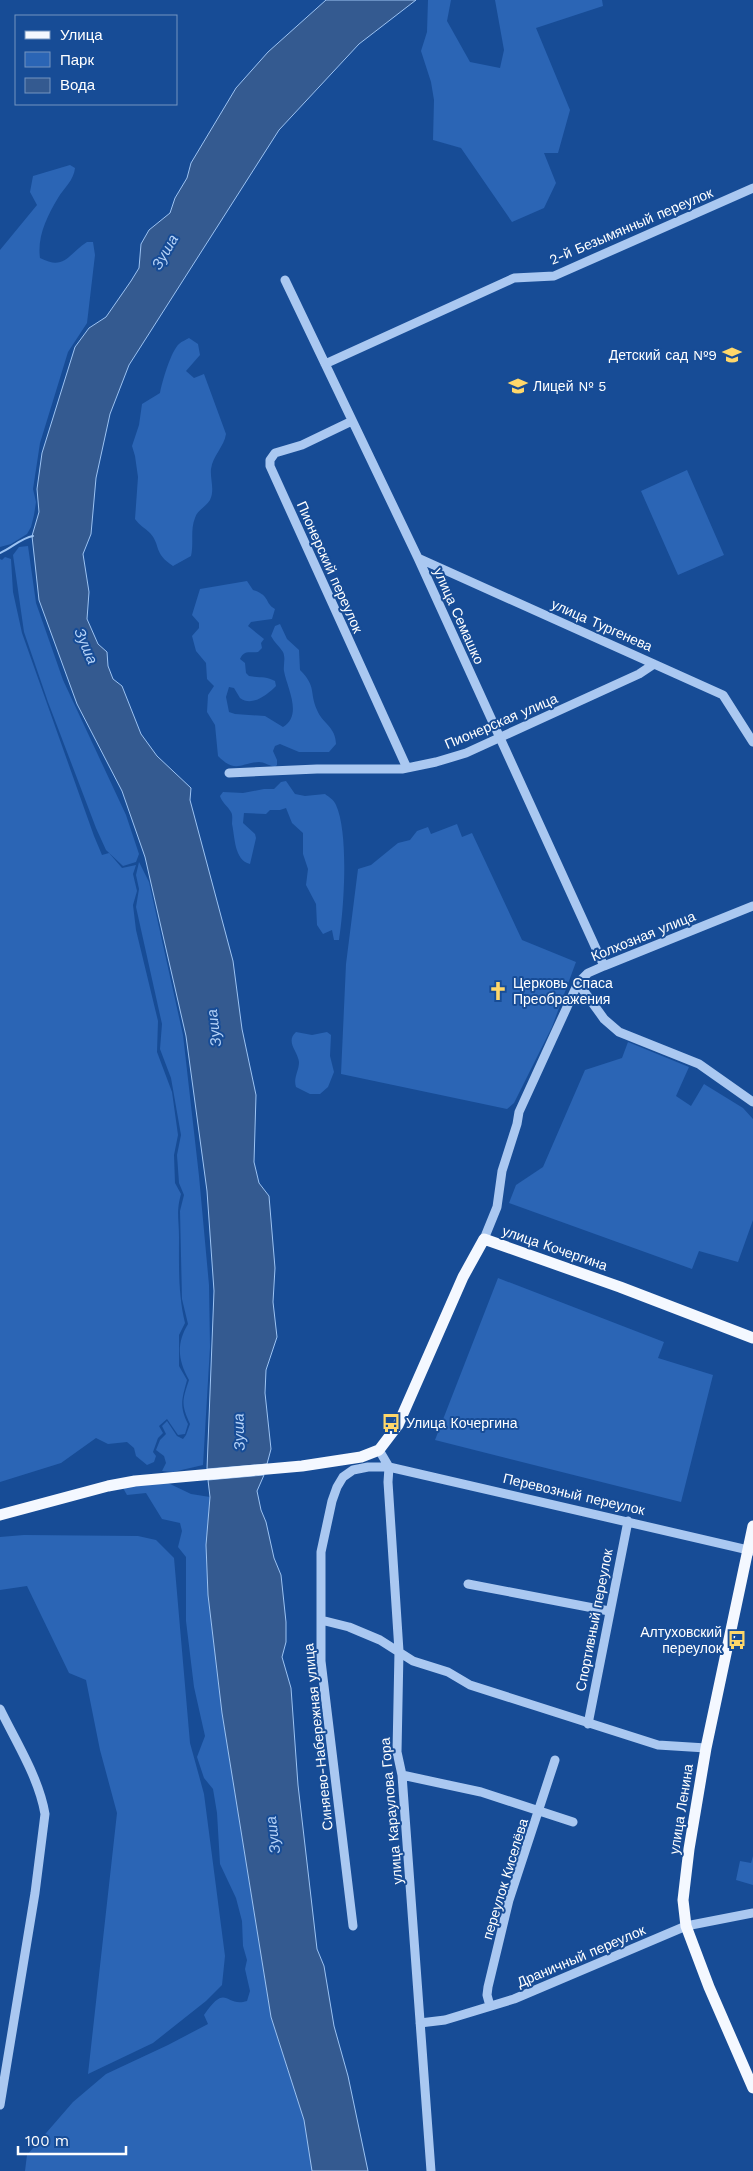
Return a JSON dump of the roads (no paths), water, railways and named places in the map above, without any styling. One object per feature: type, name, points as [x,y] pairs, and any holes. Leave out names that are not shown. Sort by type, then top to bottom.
[{"type":"main road","name":"улица Кочергина","points":[[379,1450],[398,1425],[463,1277],[484,1239],[620,1287],[753,1338]]},
{"type":"main road","points":[[0,1515],[108,1486],[176,1477],[302,1466],[361,1457],[379,1450]]},
{"type":"main road","name":"улица Ленина","points":[[753,1526],[751,1550],[706,1748],[685,1878],[684,1900],[686,1926],[709,1987],[753,2088]]},
{"type":"street","name":"2-й Безымянный переулок","points":[[325,364],[514,278],[554,276],[753,188]]},
{"type":"street","name":"улица Семашко","points":[[285,280],[418,558],[498,739],[604,966]]},
{"type":"street","name":"Пионерский переулок","points":[[352,421],[302,445],[275,453],[270,460],[270,466],[407,768]]},
{"type":"street","name":"улица Тургенева","points":[[418,558],[723,695],[753,742]]},
{"type":"street","name":"Пионерская улица","points":[[229,773],[407,768],[466,753],[639,674],[654,664]]},
{"type":"street","name":"Колхозная улица","points":[[484,1239],[497,1207],[502,1171],[519,1112],[578,983],[588,973],[753,906]]},
{"type":"street","points":[[578,983],[604,1019],[619,1032],[699,1064],[753,1102]]},
{"type":"street","points":[[379,1450],[389,1467]]},
{"type":"street","name":"Синяево-Набережная улица","points":[[353,1926],[321,1661],[321,1552],[326,1524],[337,1487],[343,1477],[353,1470],[368,1467],[389,1467]]},
{"type":"street","name":"Перевозный переулок","points":[[389,1467],[751,1550]]},
{"type":"street","name":"улица Караулова Гора","points":[[389,1467],[388,1482],[399,1651],[397,1752],[402,1776],[431,2171]]},
{"type":"street","name":"Спортивный переулок","points":[[588,1724],[628,1521]]},
{"type":"street","points":[[468,1584],[609,1611]]},
{"type":"street","points":[[321,1620],[349,1627],[380,1640],[413,1661],[448,1672],[470,1685],[658,1745],[706,1748]]},
{"type":"street","points":[[0,1709],[36,1784],[43,1802],[45,1814],[35,1894],[0,2105]]},
{"type":"street","name":"переулок Киселёва","points":[[490,2006],[487,1995],[488,1987],[509,1900],[540,1812],[555,1760]]},
{"type":"street","points":[[402,1776],[481,1792],[574,1822]]},
{"type":"street","name":"Драничный переулок","points":[[420,2023],[445,2020],[514,1999],[686,1926],[753,1913]]},
{"type":"water","name":"Зуша","points":[[326,0],[416,0],[359,44],[279,130],[129,365],[110,414],[96,478],[91,534],[83,554],[89,592],[87,619],[98,644],[107,652],[108,666],[113,679],[122,686],[141,734],[157,756],[191,788],[190,800],[233,961],[242,1029],[256,1095],[254,1162],[259,1183],[269,1196],[275,1268],[273,1302],[277,1337],[266,1370],[265,1393],[271,1449],[267,1464],[207,1469],[214,1291],[207,1191],[186,1036],[145,857],[122,791],[77,704],[39,600],[32,536],[39,512],[37,489],[42,453],[75,347],[89,328],[106,317],[131,281],[139,268],[141,244],[149,230],[170,213],[175,198],[187,178],[191,163],[236,88],[268,52]]},
{"type":"water","name":"Зуша","points":[[264,1475],[257,1491],[274,1558],[281,1575],[286,1622],[286,1642],[282,1657],[291,1688],[298,1785],[317,1949],[324,1966],[334,2026],[348,2076],[368,2171],[312,2171],[304,2120],[271,2017],[222,1713],[208,1595],[206,1545],[210,1497],[208,1480]]},
{"type":"waterway","points":[[0,553],[33,536]]},
{"type":"place","name":"Детский сад №9","points":[[732,355]]},
{"type":"place","name":"Лицей № 5","points":[[518,386]]},
{"type":"place","name":"Церковь Спаса Преображения","points":[[498,991]]},
{"type":"place","name":"Улица Кочергина","points":[[391,1423]]},
{"type":"place","name":"Алтуховский переулок","points":[[737,1640]]}]
